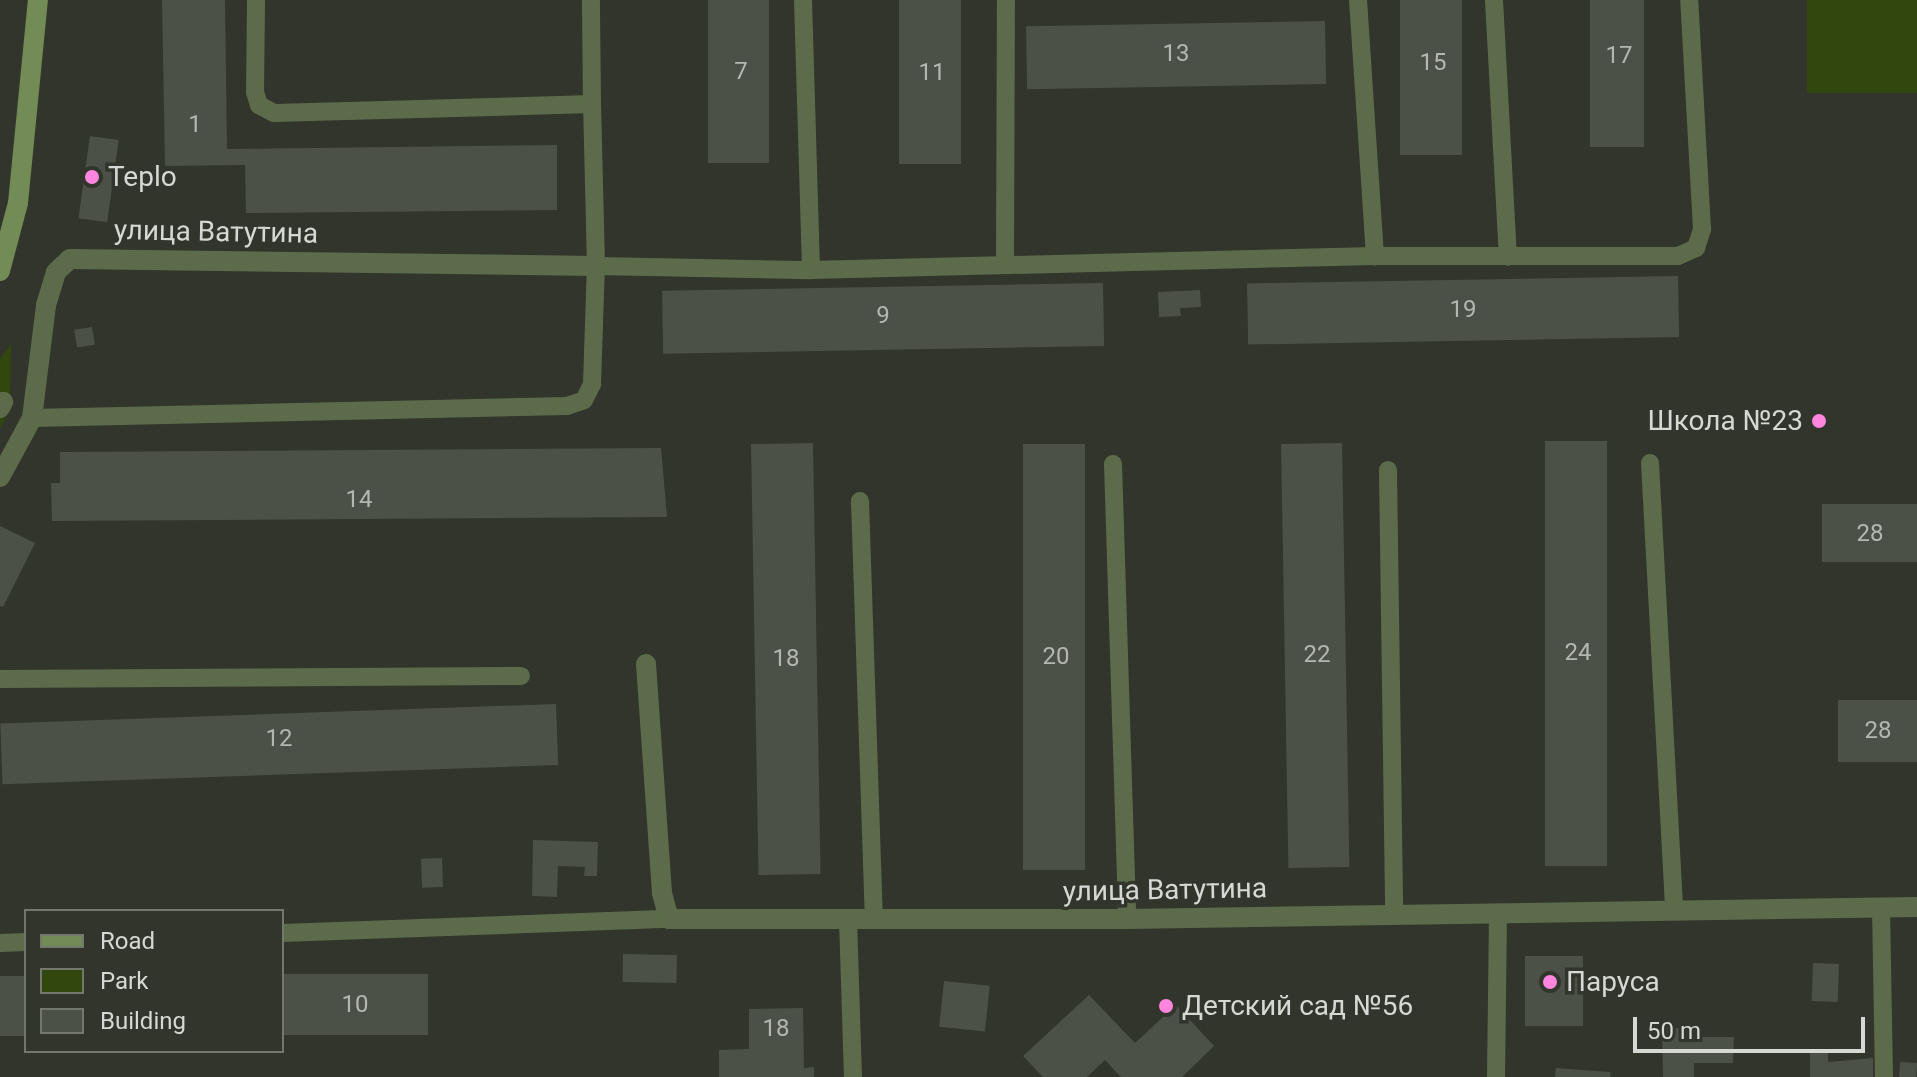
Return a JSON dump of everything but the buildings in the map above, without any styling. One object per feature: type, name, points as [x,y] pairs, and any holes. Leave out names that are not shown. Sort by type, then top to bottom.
[{"type":"main road","points":[[0,271],[18,203],[38,0]]},
{"type":"street","name":"улица Ватутина","points":[[0,477],[32,418],[53,281],[63,264],[77,257],[596,266]]},
{"type":"street","points":[[646,664],[662,893],[669,919]]},
{"type":"street","name":"улица Ватутина","points":[[669,919],[1127,919],[1917,907]]},
{"type":"lane","points":[[256,0],[255,92],[259,105],[274,113],[592,104]]},
{"type":"lane","points":[[32,418],[567,406],[584,400],[592,384],[596,266],[591,0]]},
{"type":"lane","points":[[803,0],[811,270]]},
{"type":"lane","points":[[1005,265],[1006,0]]},
{"type":"lane","points":[[1358,0],[1375,256]]},
{"type":"lane","points":[[1494,0],[1508,257]]},
{"type":"lane","points":[[596,266],[811,270],[1375,256],[1678,256],[1696,248],[1702,229],[1689,0]]},
{"type":"lane","points":[[1650,463],[1674,910]]},
{"type":"lane","points":[[1113,464],[1127,919]]},
{"type":"lane","points":[[1388,470],[1394,915]]},
{"type":"lane","points":[[860,501],[874,919]]},
{"type":"lane","points":[[0,679],[521,676]]},
{"type":"lane","points":[[1881,907],[1884,1077]]},
{"type":"lane","points":[[1496,1077],[1498,913]]},
{"type":"lane","points":[[284,933],[669,919]]},
{"type":"lane","points":[[848,919],[853,1077]]},
{"type":"lane","points":[[0,943],[24,942]]},
{"type":"green space","points":[[1807,0],[1917,0],[1917,93],[1807,93]]},
{"type":"green space","points":[[11,344],[10,408],[0,429],[0,359]]},
{"type":"place","name":"Teplo","points":[[92,177]]},
{"type":"place","name":"Школа №23","points":[[1819,421]]},
{"type":"place","name":"Паруса","points":[[1550,982]]},
{"type":"place","name":"Детский сад №56","points":[[1166,1006]]}]
